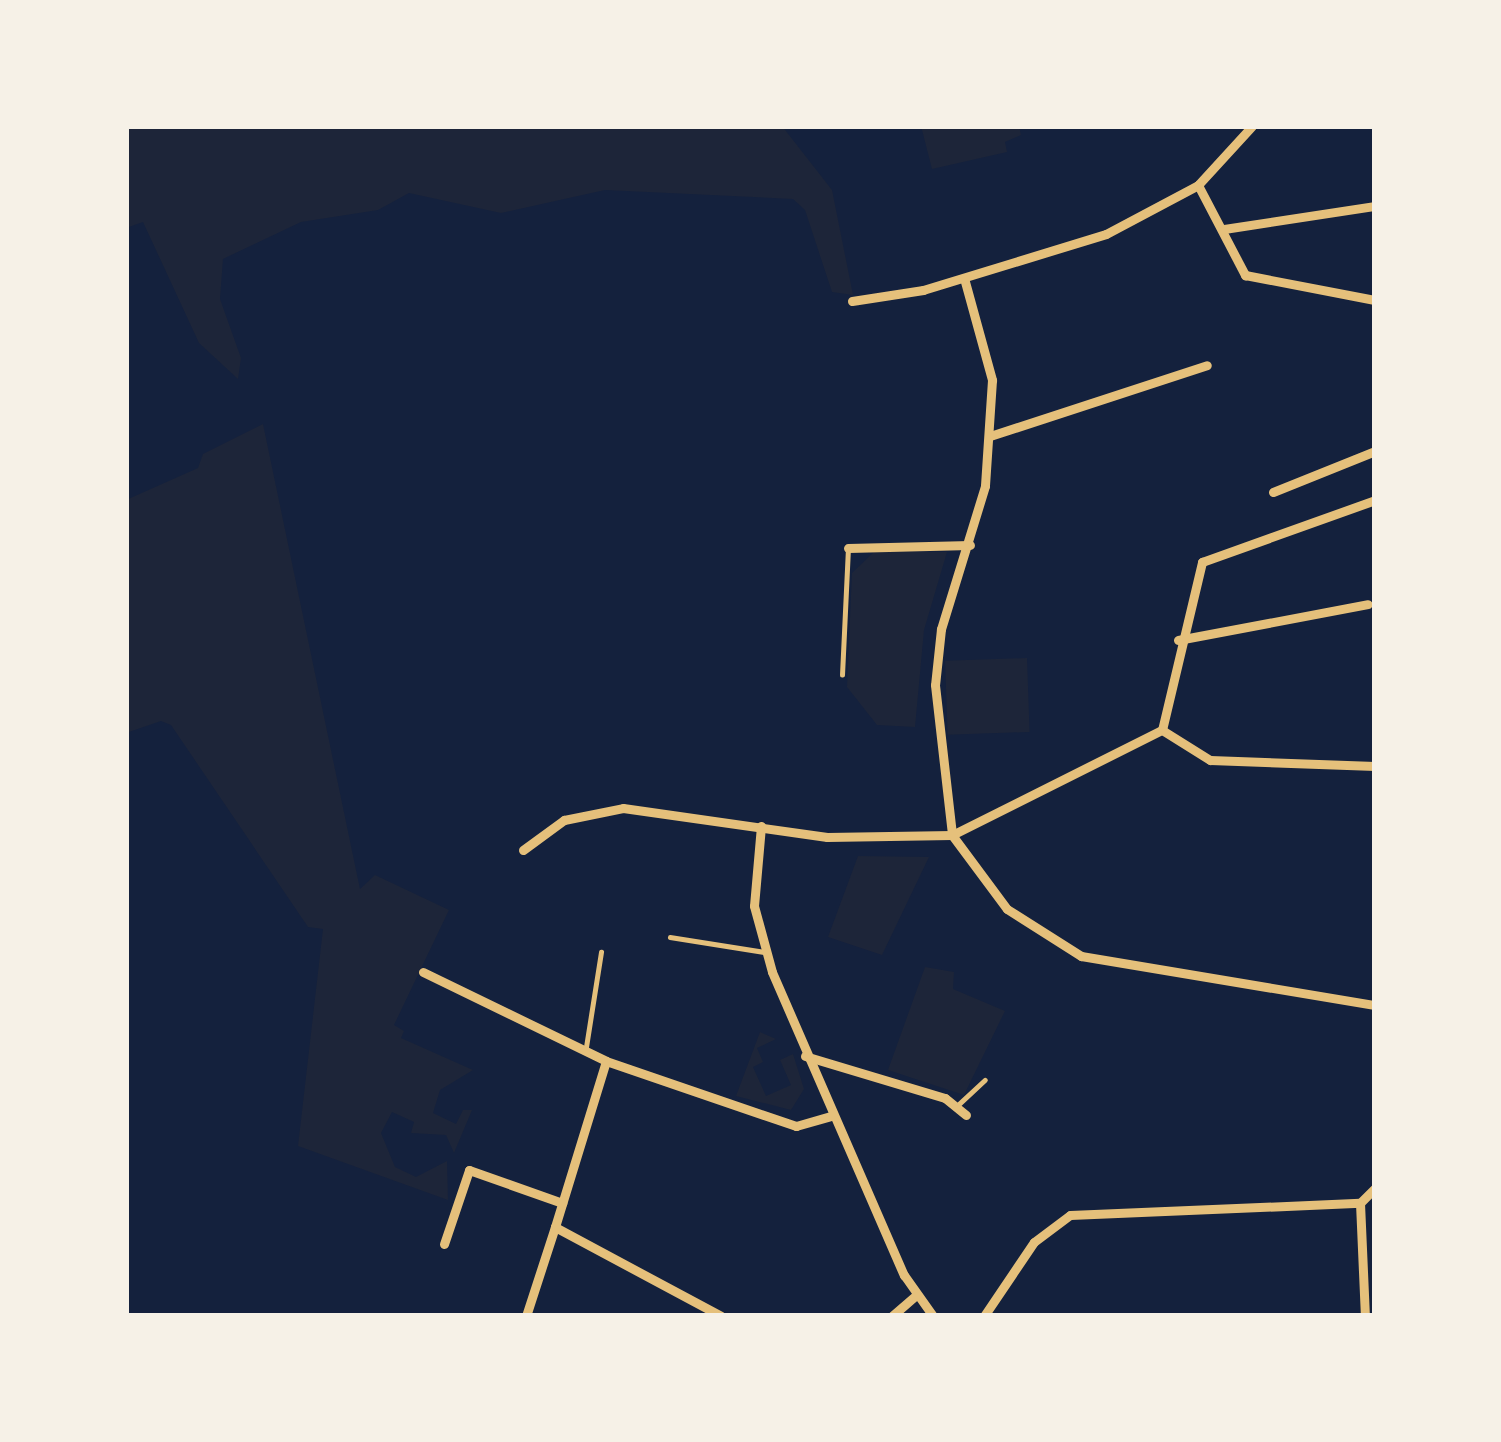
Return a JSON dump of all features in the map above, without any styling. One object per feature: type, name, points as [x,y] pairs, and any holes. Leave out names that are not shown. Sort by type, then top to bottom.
[{"type":"street","points":[[852,302],[964,278],[1106,234],[1198,185],[1252,126]]},
{"type":"street","points":[[1198,185],[1245,274],[1255,280],[1375,300]]},
{"type":"street","points":[[1224,229],[1375,206]]},
{"type":"street","points":[[964,278],[992,380],[990,436],[970,545],[941,629],[934,685],[952,835],[1007,909],[1081,956],[1375,1005]]},
{"type":"street","points":[[990,436],[1207,365]]},
{"type":"street","points":[[1273,492],[1375,451]]},
{"type":"street","points":[[1162,730],[1178,640],[1202,562],[1375,500]]},
{"type":"street","points":[[848,548],[970,545]]},
{"type":"street","points":[[1178,640],[1368,604]]},
{"type":"street","points":[[523,850],[564,820],[623,808],[827,837],[952,835],[1162,730]]},
{"type":"street","points":[[1162,730],[1210,760],[1375,766]]},
{"type":"street","points":[[761,826],[754,906],[765,952],[830,1116],[915,1296],[933,1316]]},
{"type":"street","points":[[423,972],[606,1061],[796,1126],[830,1116]]},
{"type":"street","points":[[805,1056],[962,1110]]},
{"type":"street","points":[[526,1316],[606,1061]]},
{"type":"street","points":[[444,1244],[469,1170],[562,1203]]},
{"type":"street","points":[[984,1316],[1034,1242],[1070,1215],[1360,1203],[1375,1188]]},
{"type":"street","points":[[1360,1203],[1365,1316]]},
{"type":"street","points":[[555,1227],[721,1316]]},
{"type":"street","points":[[892,1316],[915,1296]]},
{"type":"lane","points":[[842,675],[848,548]]},
{"type":"lane","points":[[670,937],[765,952]]},
{"type":"lane","points":[[586,1052],[601,952]]},
{"type":"lane","points":[[962,1110],[985,1079]]},
{"type":"shaded area","points":[[126,126],[782,126],[832,190],[853,295],[832,292],[805,210],[793,199],[605,190],[501,213],[409,193],[378,210],[301,222],[223,259],[220,299],[241,358],[238,379],[199,343],[143,222],[126,228]]},
{"type":"shaded area","points":[[921,126],[1019,126],[1021,135],[1005,142],[1007,152],[932,169]]},
{"type":"shaded area","points":[[263,424],[360,889],[375,875],[449,910],[394,1025],[404,1031],[401,1038],[473,1070],[440,1090],[433,1113],[456,1124],[463,1110],[472,1110],[454,1153],[446,1135],[411,1133],[414,1122],[392,1112],[381,1133],[395,1167],[416,1177],[447,1161],[448,1200],[298,1146],[323,929],[308,927],[171,725],[161,721],[126,733],[126,500],[198,468],[203,454]]},
{"type":"shaded area","points":[[875,551],[947,552],[924,630],[915,727],[877,725],[847,687],[852,573]]},
{"type":"shaded area","points":[[1027,658],[1030,732],[948,735],[945,661]]},
{"type":"shaded area","points":[[858,856],[929,857],[882,955],[828,937]]},
{"type":"shaded area","points":[[925,967],[954,972],[953,989],[1005,1011],[964,1095],[888,1070]]},
{"type":"shaded area","points":[[760,1032],[776,1039],[757,1048],[763,1062],[753,1067],[766,1096],[791,1085],[780,1060],[793,1054],[804,1089],[791,1110],[736,1096]]}]
